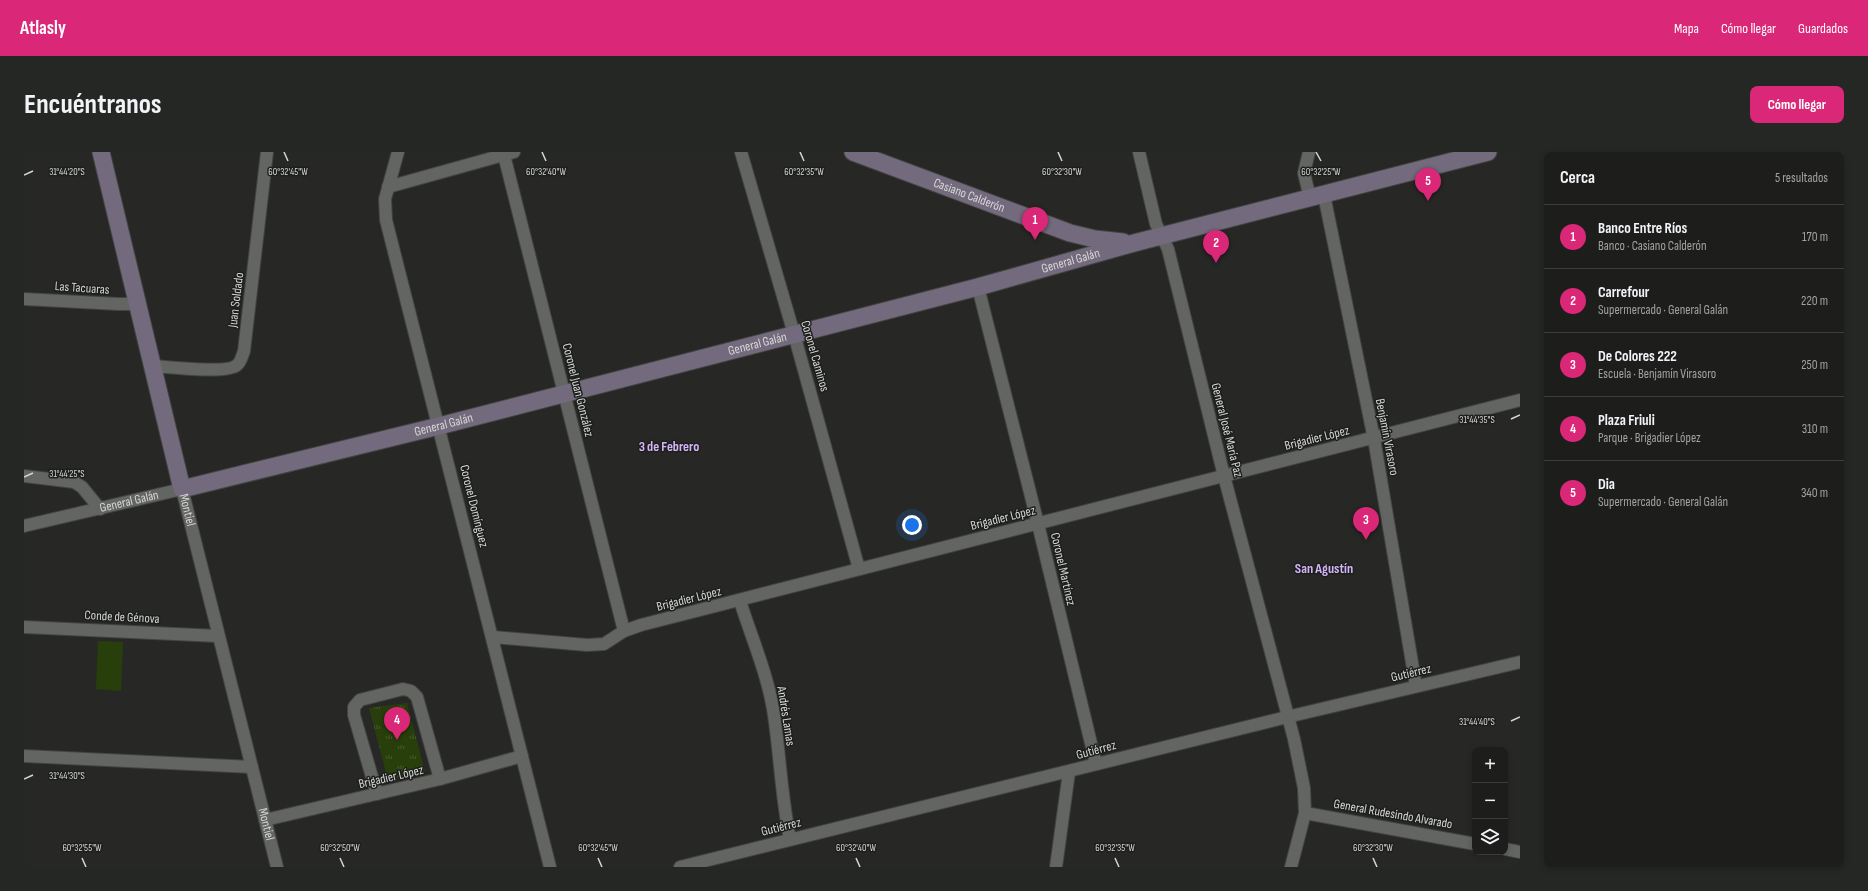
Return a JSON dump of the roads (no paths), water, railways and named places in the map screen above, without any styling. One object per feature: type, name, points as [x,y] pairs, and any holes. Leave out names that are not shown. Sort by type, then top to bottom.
[{"type":"street","name":"Montiel","points":[[101,152],[218,636],[277,867]]},
{"type":"street","name":"Juan Soldado","points":[[153,366],[223,370],[237,366],[240,362],[244,351],[268,152]]},
{"type":"street","name":"Coronel Domínguez","points":[[398,152],[388,187],[385,204],[386,220],[550,867]]},
{"type":"street","name":"Coronel Caminos","points":[[741,152],[794,334],[859,569]]},
{"type":"street","name":"Casiano Calderón","points":[[853,152],[1052,226],[1095,239],[1134,243]]},
{"type":"street","name":"General José María Paz","points":[[1139,152],[1156,224],[1168,249],[1224,476],[1304,788],[1305,813],[1291,867]]},
{"type":"street","name":"Benjamín Virasoro","points":[[1309,152],[1304,173],[1317,197],[1374,439],[1416,686]]},
{"type":"street","name":"General Galán","points":[[24,526],[100,509],[439,426],[564,392],[978,287],[1134,243],[1488,152]]},
{"type":"street","points":[[388,187],[509,153]]},
{"type":"street","name":"Coronel Juan González","points":[[509,153],[564,392],[624,631]]},
{"type":"street","points":[[1052,226],[1063,237],[1069,247],[1068,253],[1056,266]]},
{"type":"street","name":"Coronel Martínez","points":[[978,287],[1038,524],[1096,764]]},
{"type":"street","name":"Las Tacuaras","points":[[24,299],[138,304]]},
{"type":"street","name":"Brigadier López","points":[[492,637],[587,645],[604,644],[624,631],[641,625],[1374,439],[1520,400]]},
{"type":"street","points":[[24,476],[74,482],[82,487],[100,509]]},
{"type":"street","name":"Andrés Lamas","points":[[740,601],[770,698],[785,813],[790,839]]},
{"type":"street","name":"Conde de Génova","points":[[24,626],[218,636]]},
{"type":"street","name":"Gutiérrez","points":[[680,867],[1287,717],[1520,662]]},
{"type":"street","points":[[377,794],[354,715],[354,708],[360,700],[403,689],[411,691],[418,698],[440,780]]},
{"type":"street","points":[[24,756],[252,767]]},
{"type":"street","name":"Brigadier López","points":[[265,820],[440,780],[522,756]]},
{"type":"street","points":[[1056,867],[1069,772]]},
{"type":"street","name":"General Rudesindo Alvarado","points":[[1305,813],[1472,843]]},
{"type":"street","points":[[1508,850],[1520,852]]},
{"type":"place","name":"Dia","points":[[1428,201]]},
{"type":"place","name":"Banco Entre Ríos","points":[[1035,240]]},
{"type":"place","name":"Carrefour","points":[[1216,263]]},
{"type":"place","name":"De Colores 222","points":[[1366,540]]},
{"type":"place","name":"Plaza Friuli","points":[[397,740]]},
{"type":"district","name":"3 de Febrero","points":[[669,446]]},
{"type":"district","name":"San Agustín","points":[[1324,568]]}]
